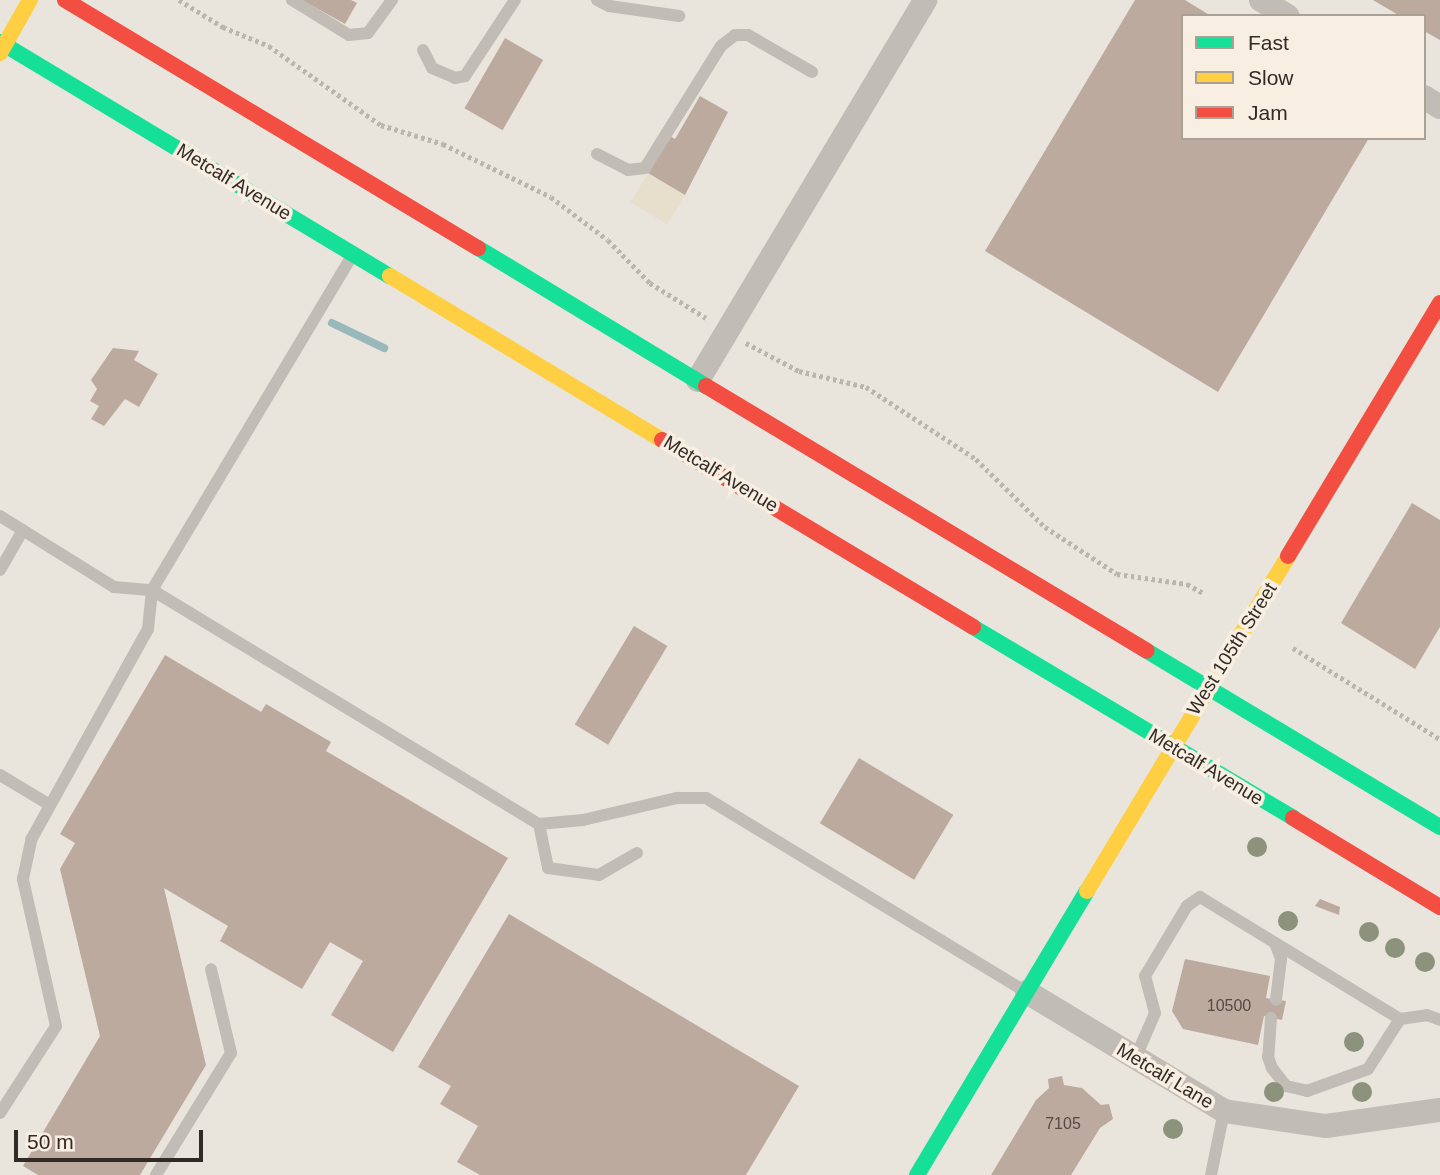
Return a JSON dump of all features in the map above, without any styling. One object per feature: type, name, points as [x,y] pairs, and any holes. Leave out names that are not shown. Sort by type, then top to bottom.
[{"type":"main road","points":[[2,47],[30,0]]},
{"type":"main road","points":[[65,0],[1440,827]]},
{"type":"main road","name":"Metcalf Avenue","points":[[2,47],[354,253],[1440,907]]},
{"type":"main road","name":"West 105th Street","points":[[916,1175],[1027,992],[1171,745],[1209,687],[1440,303]]},
{"type":"street","points":[[698,380],[925,0]]},
{"type":"street","points":[[1262,0],[1285,14]]},
{"type":"street","name":"Metcalf Lane","points":[[1027,992],[1224,1111],[1326,1126],[1440,1110]]},
{"type":"lane","points":[[292,0],[349,35],[368,33],[392,0]]},
{"type":"lane","points":[[423,50],[432,68],[455,78],[465,76],[515,0]]},
{"type":"lane","points":[[597,0],[609,6],[679,16]]},
{"type":"lane","points":[[597,154],[628,170],[645,167],[721,46],[735,34],[748,35],[811,72]]},
{"type":"lane","points":[[0,1112],[55,1026],[23,879],[31,841],[148,629],[152,590],[354,253]]},
{"type":"lane","points":[[0,516],[114,587],[152,590],[539,824],[583,820],[677,798],[706,799],[1027,992]]},
{"type":"lane","points":[[0,570],[23,530]]},
{"type":"lane","points":[[0,775],[50,806]]},
{"type":"lane","points":[[539,824],[548,868],[599,876],[637,853]]},
{"type":"lane","points":[[1135,1059],[1155,1013],[1145,976],[1187,905],[1200,897],[1400,1019],[1427,1014],[1440,1020]]},
{"type":"lane","points":[[1275,943],[1281,959],[1276,1000]]},
{"type":"lane","points":[[156,1175],[231,1053],[211,969]]},
{"type":"lane","points":[[1271,1018],[1268,1057],[1272,1068],[1286,1086],[1307,1091],[1368,1069],[1400,1019]]},
{"type":"lane","points":[[1211,1175],[1224,1111]]},
{"type":"path","points":[[179,0],[223,27],[270,46],[381,125],[443,144],[551,198],[608,240],[650,283],[725,332],[799,371],[866,387],[976,459],[1045,527],[1117,574],[1187,584],[1203,593]]},
{"type":"path","points":[[1293,648],[1440,739]]},
{"type":"shaded area","points":[[648,173],[685,195],[667,224],[630,202]]},
{"type":"building","points":[[302,0],[351,0],[357,3],[345,24]]},
{"type":"building","points":[[1135,0],[1185,0],[1208,14],[1181,14],[1181,140],[1368,140],[1218,392],[985,251]]},
{"type":"building","points":[[1373,0],[1440,0],[1440,40],[1426,32],[1426,14],[1397,14]]},
{"type":"building","points":[[505,38],[543,60],[503,130],[464,108]]},
{"type":"building","points":[[700,96],[728,112],[685,195],[648,173],[670,136],[675,139]]},
{"type":"building","points":[[113,348],[139,351],[134,360],[158,374],[139,407],[125,399],[104,426],[91,419],[99,406],[90,401],[97,389],[91,380]]},
{"type":"building","points":[[1412,503],[1440,520],[1440,627],[1415,669],[1341,623]]},
{"type":"building","points":[[634,626],[667,646],[608,745],[575,725]]},
{"type":"building","points":[[165,655],[261,712],[266,704],[331,742],[326,751],[508,858],[393,1052],[331,1015],[363,961],[330,942],[302,989],[220,941],[228,926],[164,888],[206,1065],[140,1175],[38,1175],[23,1166],[100,1036],[60,869],[75,843],[60,834]]},
{"type":"building","points":[[859,758],[953,815],[914,880],[820,823]]},
{"type":"building","points":[[1320,899],[1340,907],[1339,915],[1315,906]]},
{"type":"building","points":[[509,914],[799,1086],[746,1175],[480,1175],[457,1162],[478,1126],[440,1104],[451,1086],[418,1067]]},
{"type":"building","points":[[1185,959],[1270,976],[1266,998],[1286,1001],[1282,1020],[1264,1016],[1258,1045],[1183,1029],[1172,1011]]},
{"type":"building","points":[[1062,1076],[1064,1085],[1082,1088],[1101,1105],[1109,1104],[1113,1119],[1100,1128],[1071,1175],[991,1175],[1036,1100],[1049,1088],[1048,1079]]},
{"type":"waterway","points":[[332,323],[384,348]]},
{"type":"traffic: fast","points":[[0,42],[390,276]]},
{"type":"traffic: fast","points":[[478,248],[706,386]]},
{"type":"traffic: fast","points":[[973,627],[1293,818]]},
{"type":"traffic: fast","points":[[1147,651],[1440,827]]},
{"type":"traffic: fast","points":[[917,1175],[1087,891]]},
{"type":"traffic: slow","points":[[0,53],[30,0]]},
{"type":"traffic: slow","points":[[390,276],[662,440]]},
{"type":"traffic: slow","points":[[1087,891],[1288,556]]},
{"type":"traffic: jam","points":[[65,0],[478,248]]},
{"type":"traffic: jam","points":[[1288,556],[1440,303]]},
{"type":"traffic: jam","points":[[706,386],[1147,651]]},
{"type":"traffic: jam","points":[[662,440],[973,627]]},
{"type":"traffic: jam","points":[[1293,818],[1440,907]]}]
